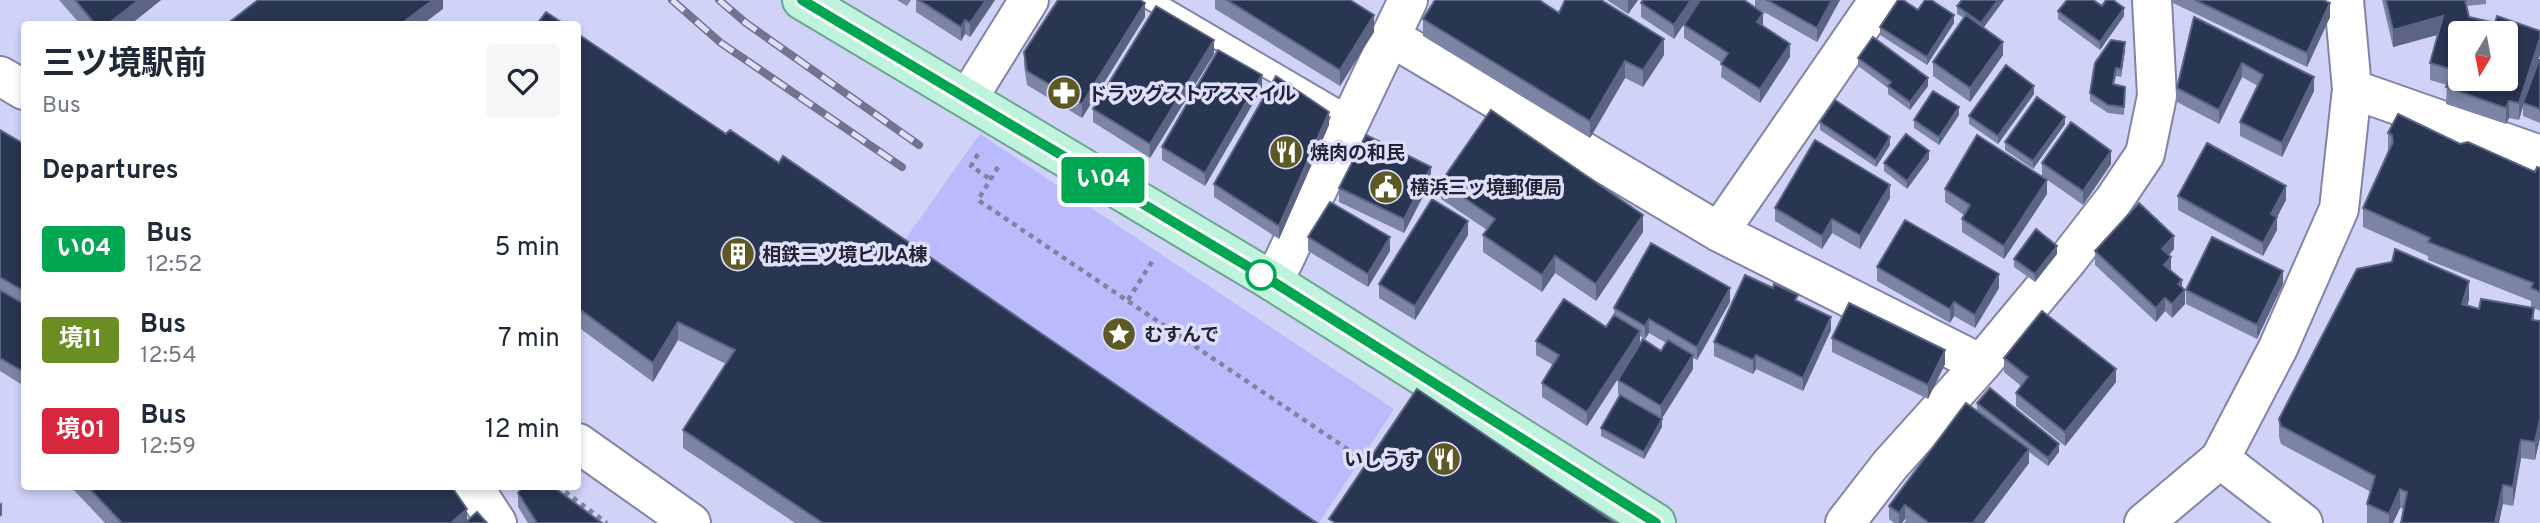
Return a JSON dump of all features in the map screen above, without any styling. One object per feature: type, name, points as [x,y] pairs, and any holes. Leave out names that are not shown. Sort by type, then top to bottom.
[{"type":"main road","points":[[802,0],[1272,281],[1656,523]]},
{"type":"street","points":[[968,98],[1028,0]]},
{"type":"street","points":[[1272,281],[1408,0]]},
{"type":"street","points":[[1719,232],[1879,0]]},
{"type":"street","points":[[1845,523],[1890,465],[1981,364],[2114,200],[2145,154],[2157,96],[2152,0]]},
{"type":"street","points":[[2144,523],[2220,459],[2278,348],[2339,209],[2352,89],[2344,0]]},
{"type":"street","points":[[1391,37],[1719,232],[1981,364]]},
{"type":"street","points":[[0,76],[21,88]]},
{"type":"street","points":[[2352,89],[2540,155]]},
{"type":"street","points":[[581,445],[691,523]]},
{"type":"street","points":[[2220,459],[2303,523]]},
{"type":"street","points":[[476,490],[497,523]]},
{"type":"lane","points":[[1151,0],[1352,118]]},
{"type":"path","points":[[971,147],[979,153],[971,166],[990,179]]},
{"type":"path","points":[[1000,163],[978,200],[1374,467]]},
{"type":"path","points":[[1128,301],[1153,260],[1147,256]]},
{"type":"path","points":[[562,490],[607,523]]},
{"type":"shaded area","points":[[980,134],[1394,409],[1319,523],[1303,523],[894,255]]},
{"type":"building","points":[[75,0],[139,0],[112,21],[92,21]]},
{"type":"building","points":[[258,0],[433,0],[405,21],[231,21]]},
{"type":"building","points":[[919,0],[986,0],[970,23],[965,20],[961,27]]},
{"type":"building","points":[[1058,0],[1140,0],[1145,3],[1082,104],[1027,71],[1024,52]]},
{"type":"building","points":[[1227,0],[1350,0],[1374,15],[1340,70]]},
{"type":"building","points":[[1435,0],[1539,0],[1559,13],[1565,0],[1601,0],[1664,39],[1643,70],[1625,61],[1590,121],[1423,19]]},
{"type":"building","points":[[1643,0],[1691,0],[1674,25],[1641,3]]},
{"type":"building","points":[[1700,0],[1744,0],[1763,13],[1757,22],[1790,44],[1760,89],[1721,64],[1728,53],[1684,25]]},
{"type":"building","points":[[1767,0],[1832,0],[1817,28]]},
{"type":"building","points":[[1898,0],[1903,0],[1918,10],[1925,0],[1931,0],[1954,15],[1927,57],[1880,27]]},
{"type":"building","points":[[1962,0],[1998,0],[1981,23],[1957,6]]},
{"type":"building","points":[[2067,0],[2093,0],[2102,6],[2106,0],[2113,0],[2124,8],[2100,42],[2058,11]]},
{"type":"building","points":[[2195,0],[2323,0],[2330,3],[2307,53]]},
{"type":"building","points":[[2386,0],[2465,0],[2469,17],[2486,21],[2448,21],[2448,68],[2430,63],[2443,16],[2393,30]]},
{"type":"building","points":[[1156,6],[1214,40],[1150,144],[1093,109]]},
{"type":"building","points":[[546,12],[560,21],[539,21]]},
{"type":"building","points":[[1966,15],[2003,42],[1970,88],[1933,62]]},
{"type":"building","points":[[2497,16],[2511,21],[2496,21]]},
{"type":"building","points":[[2194,17],[2314,77],[2282,143],[2240,122],[2263,75],[2242,63],[2219,110],[2177,88]]},
{"type":"building","points":[[2518,23],[2540,31],[2540,38],[2519,103],[2509,101],[2506,108],[2457,91],[2518,91]]},
{"type":"building","name":"相鉄三ツ境ビルA棟","points":[[581,36],[726,134],[730,130],[779,163],[783,156],[1317,523],[823,523],[683,430],[735,350],[678,322],[653,363],[581,310]]},
{"type":"building","points":[[1873,37],[1928,78],[1910,102],[1888,86],[1891,82],[1858,58]]},
{"type":"building","points":[[2111,40],[2125,42],[2121,69],[2116,68],[2113,84],[2125,87],[2124,107],[2108,105],[2090,93],[2095,63]]},
{"type":"building","points":[[1218,50],[1262,75],[1205,173],[1162,147]]},
{"type":"building","points":[[2540,60],[2540,109],[2523,103]]},
{"type":"building","points":[[2006,65],[2034,86],[1998,136],[1969,116]]},
{"type":"building","points":[[1276,76],[1329,112],[1279,226],[1214,184]]},
{"type":"building","points":[[1933,91],[1959,107],[1939,137],[1914,120]]},
{"type":"building","points":[[2037,97],[2065,117],[2033,161],[2005,142]]},
{"type":"building","points":[[1835,100],[1890,137],[1876,160],[1820,122]]},
{"type":"building","points":[[1491,110],[1643,215],[1596,284],[1555,256],[1542,275],[1483,235],[1495,219],[1441,182]]},
{"type":"building","points":[[2398,114],[2460,144],[2468,142],[2535,172],[2537,167],[2540,168],[2540,292],[2531,288],[2533,283],[2428,242],[2430,238],[2363,208],[2393,142],[2392,135],[2388,133]]},
{"type":"building","points":[[2071,122],[2111,151],[2083,191],[2042,163]]},
{"type":"building","points":[[0,130],[21,142],[21,289],[0,277]]},
{"type":"building","points":[[1906,134],[1929,151],[1907,181],[1884,163]]},
{"type":"building","points":[[1366,135],[1431,167],[1404,219],[1339,188]]},
{"type":"building","points":[[1977,135],[2047,180],[2004,246],[1962,219],[1970,205],[1945,189]]},
{"type":"building","points":[[1815,140],[1890,185],[1860,235],[1832,219],[1822,236],[1775,208]]},
{"type":"building","points":[[2207,143],[2286,186],[2271,214],[2277,217],[2263,243],[2178,196]]},
{"type":"building","points":[[1432,199],[1468,221],[1415,306],[1379,284]]},
{"type":"building","points":[[1330,202],[1390,237],[1368,274],[1308,237]]},
{"type":"building","points":[[2139,203],[2174,236],[2162,249],[2171,257],[2164,265],[2182,280],[2178,284],[2185,290],[2172,304],[2165,298],[2156,308],[2095,251]]},
{"type":"building","points":[[1905,220],[1999,274],[1975,315],[1954,302],[1950,309],[1877,267]]},
{"type":"building","points":[[2036,229],[2057,246],[2035,274],[2014,259]]},
{"type":"building","points":[[2212,237],[2283,271],[2257,325],[2186,290]]},
{"type":"building","points":[[1651,243],[1730,288],[1697,347],[1649,319],[1645,326],[1614,308]]},
{"type":"building","points":[[2395,249],[2469,281],[2462,304],[2479,309],[2481,299],[2534,308],[2532,320],[2540,321],[2540,419],[2535,442],[2521,440],[2513,487],[2503,485],[2495,523],[2401,523],[2407,492],[2400,489],[2389,514],[2367,504],[2375,476],[2281,426],[2279,419],[2357,269],[2392,262]]},
{"type":"building","points":[[1745,275],[1773,288],[1774,284],[1798,295],[1795,300],[1831,317],[1803,378],[1756,355],[1753,360],[1714,342]]},
{"type":"building","points":[[0,290],[21,302],[21,370],[0,358]]},
{"type":"building","points":[[1564,299],[1606,327],[1614,315],[1640,331],[1587,412],[1542,383],[1559,355],[1536,341]]},
{"type":"building","points":[[1849,303],[1945,350],[1928,385],[1832,338]]},
{"type":"building","points":[[2042,311],[2116,369],[2065,432],[2016,393],[2028,377],[2004,358]]},
{"type":"building","points":[[1643,339],[1661,351],[1668,340],[1693,355],[1661,406],[1618,380]]},
{"type":"building","points":[[1990,388],[2059,444],[2048,458],[1977,403]]},
{"type":"building","points":[[1417,389],[1615,523],[1336,523],[1329,519]]},
{"type":"building","points":[[1620,395],[1662,419],[1644,452],[1601,428]]},
{"type":"building","points":[[1966,403],[2029,449],[1973,523],[1929,523],[1905,505],[1899,513],[1889,506]]},
{"type":"building","points":[[91,490],[454,490],[467,509],[451,523],[122,523]]},
{"type":"building","points":[[520,490],[557,490],[602,523],[537,523],[518,493]]},
{"type":"building","points":[[477,512],[487,523],[465,523]]},
{"type":"railway","points":[[672,0],[721,43],[902,167]]},
{"type":"railway","points":[[719,0],[746,23],[919,145]]},
{"type":"bus line","name":"い04","points":[[802,0],[1272,281],[1656,523]]},
{"type":"place","name":"ドラッグストアスマイル","points":[[1064,93]]},
{"type":"place","name":"焼肉の和民","points":[[1286,152]]},
{"type":"place","name":"横浜三ッ境郵便局","points":[[1386,187]]},
{"type":"place","name":"相鉄三ツ境ビルA棟","points":[[738,254]]},
{"type":"place","name":"むすんで","points":[[1119,334]]},
{"type":"place","name":"いしうす","points":[[1444,459]]}]
